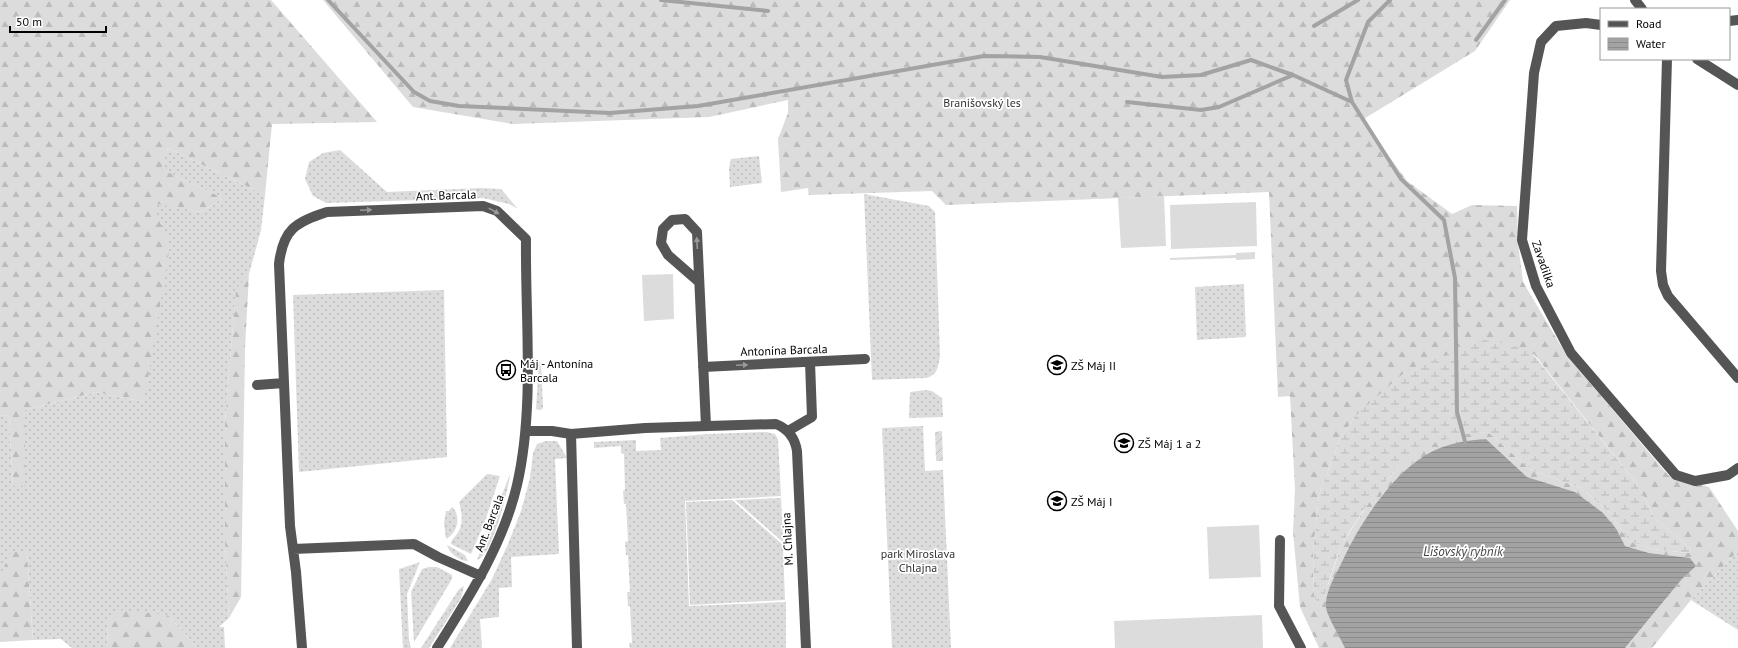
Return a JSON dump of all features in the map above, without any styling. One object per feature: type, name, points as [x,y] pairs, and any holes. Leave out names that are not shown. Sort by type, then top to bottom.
[{"type":"street","points":[[1635,0],[1641,8]]},
{"type":"street","name":"Zavadilka","points":[[1600,25],[1586,23],[1556,26],[1541,42],[1534,73],[1522,240],[1536,286],[1571,353],[1676,475],[1695,482],[1728,475],[1738,468]]},
{"type":"street","points":[[1667,60],[1661,271],[1663,285],[1668,296],[1738,378]]},
{"type":"street","points":[[1699,60],[1738,85]]},
{"type":"street","name":"Ant. Barcala","points":[[302,648],[290,526],[279,264],[281,250],[289,232],[304,220],[327,212],[483,206],[497,210],[526,239],[526,431],[517,486],[501,533],[481,576],[437,648]]},
{"type":"street","points":[[699,282],[668,255],[661,243],[663,229],[672,220],[685,220],[697,232],[706,426]]},
{"type":"street","name":"Antonína Barcala","points":[[704,367],[865,359]]},
{"type":"street","points":[[526,431],[552,431],[571,434],[645,428],[776,424],[788,431],[812,417],[810,362]]},
{"type":"street","points":[[257,385],[284,383]]},
{"type":"street","name":"M. Chlajna","points":[[788,431],[794,440],[797,451],[806,648]]},
{"type":"street","points":[[571,434],[577,648]]},
{"type":"street","points":[[1280,540],[1279,606],[1301,648]]},
{"type":"street","points":[[293,549],[414,544],[438,557],[481,576]]},
{"type":"green space","points":[[0,0],[271,0],[377,122],[272,124],[265,195],[168,148],[161,169],[223,198],[201,212],[152,203],[170,246],[144,402],[96,392],[25,410],[25,486],[13,486],[9,415],[0,416]]},
{"type":"green space","name":"Branišovský les","points":[[323,0],[1510,0],[1475,51],[1362,120],[1407,181],[1452,214],[1472,205],[1517,206],[1518,243],[1523,282],[1567,356],[1668,475],[1709,487],[1738,531],[1738,551],[1691,600],[1652,648],[1625,648],[1682,579],[1695,566],[1690,558],[1649,553],[1625,546],[1617,530],[1575,492],[1527,477],[1486,439],[1433,451],[1412,464],[1381,496],[1326,608],[1345,648],[1319,648],[1300,607],[1293,532],[1295,490],[1290,396],[1278,397],[1269,192],[946,205],[932,191],[809,195],[808,188],[781,192],[778,139],[788,113],[788,100],[709,117],[513,124],[413,107]],"holes":[[[1534,354],[1637,484],[1655,518],[1691,549],[1689,553],[1652,549],[1629,541],[1609,512],[1581,488],[1531,470],[1488,432],[1466,433],[1435,442],[1407,459],[1377,490],[1342,544],[1320,608],[1314,596],[1313,551],[1319,495],[1340,439],[1356,415]]]},
{"type":"green space","points":[[168,148],[265,195],[261,230],[249,274],[236,290],[225,421],[225,542],[229,618],[219,627],[224,627],[225,648],[198,648],[168,615],[107,623],[108,648],[72,648],[61,639],[33,640],[27,553],[0,577],[0,416],[9,415],[13,486],[25,486],[25,410],[96,392],[144,402],[152,202],[201,212],[223,198],[160,169]]},
{"type":"green space","points":[[340,150],[387,192],[481,188],[501,189],[518,209],[509,204],[483,198],[326,203],[313,196],[305,179],[309,162],[323,153]]},
{"type":"green space","points":[[759,156],[762,183],[730,187],[729,168],[731,159]]},
{"type":"green space","points":[[864,194],[929,206],[935,212],[940,356],[937,370],[930,377],[872,380]]},
{"type":"green space","points":[[1164,196],[1166,246],[1121,248],[1118,198]]},
{"type":"green space","points":[[1256,202],[1257,246],[1171,249],[1170,205]]},
{"type":"green space","points":[[1255,252],[1255,259],[1236,260],[1236,258],[1170,260],[1170,258],[1236,255],[1236,253]]},
{"type":"green space","points":[[249,274],[245,348],[241,597],[229,618],[225,542],[225,421],[236,289]]},
{"type":"green space","points":[[673,274],[674,319],[644,321],[642,275]]},
{"type":"green space","points":[[1244,284],[1246,337],[1197,340],[1195,287]]},
{"type":"green space","points":[[444,290],[447,457],[299,472],[293,295]]},
{"type":"green space","points":[[1484,340],[1510,344],[1533,354],[1637,484],[1655,518],[1691,549],[1689,553],[1652,549],[1629,541],[1609,512],[1581,488],[1531,470],[1488,432],[1467,434],[1447,439],[1414,455],[1399,467],[1373,496],[1344,541],[1320,609],[1314,596],[1313,551],[1319,495],[1340,439],[1356,415],[1407,370]]},
{"type":"green space","points":[[539,362],[541,362],[543,408],[541,410],[536,409]]},
{"type":"green space","points":[[926,390],[932,391],[942,398],[943,417],[909,418],[910,392]]},
{"type":"green space","name":"park Miroslava Chlajna","points":[[923,426],[925,471],[943,470],[951,648],[892,648],[882,428]]},
{"type":"green space","points":[[942,431],[943,461],[936,461],[935,432]]},
{"type":"green space","points":[[766,432],[775,434],[778,439],[781,496],[685,501],[689,606],[786,602],[786,648],[630,648],[629,643],[632,643],[630,606],[628,606],[627,592],[630,592],[628,555],[626,555],[625,542],[628,541],[626,504],[624,504],[623,491],[625,490],[624,454],[621,453],[621,446],[594,448],[594,442],[636,440],[636,451],[661,450],[660,438],[708,434]]},
{"type":"green space","points":[[546,441],[557,441],[567,458],[555,459],[559,554],[511,557],[512,587],[499,588],[499,617],[480,619],[482,648],[450,648],[492,579],[521,511],[530,478],[533,453],[537,444]]},
{"type":"green space","points":[[487,474],[500,476],[484,524],[471,554],[451,544],[451,541],[457,534],[462,522],[459,502]]},
{"type":"green space","points":[[510,474],[503,508],[494,536],[483,556],[477,560]]},
{"type":"green space","points":[[781,498],[783,542],[735,500]]},
{"type":"green space","points":[[732,500],[783,545],[785,600],[690,605],[686,502]]},
{"type":"green space","points":[[452,507],[457,515],[457,524],[453,533],[446,539],[444,523],[446,511],[449,511]]},
{"type":"green space","points":[[1259,525],[1261,577],[1209,579],[1207,527]]},
{"type":"green space","points":[[447,545],[465,555],[468,561],[461,560],[455,556]]},
{"type":"green space","points":[[11,551],[27,552],[33,640],[0,642],[0,577]]},
{"type":"green space","points":[[1738,551],[1738,630],[1691,600]]},
{"type":"green space","points":[[420,562],[407,594],[409,640],[411,648],[403,648],[399,569]]},
{"type":"green space","points":[[437,567],[452,575],[452,579],[414,642],[411,592],[422,569]]},
{"type":"green space","points":[[464,586],[461,598],[429,648],[421,648],[459,589]]},
{"type":"green space","points":[[122,610],[168,615],[198,648],[108,648],[107,623]]},
{"type":"green space","points":[[1262,615],[1263,648],[1115,648],[1114,621]]},
{"type":"water","name":"Lišovský rybník","points":[[1486,439],[1527,477],[1575,492],[1603,513],[1617,530],[1625,546],[1649,553],[1690,558],[1696,566],[1682,579],[1625,648],[1345,648],[1328,615],[1326,607],[1327,595],[1349,547],[1368,515],[1392,484],[1419,460],[1433,451],[1452,444]]},
{"type":"waterway","points":[[328,0],[414,92],[430,101],[459,106],[610,113],[698,106],[984,56],[1040,57],[1162,77],[1201,75],[1251,60],[1293,75],[1352,102],[1401,179],[1444,220],[1455,278],[1457,412],[1466,445]]},
{"type":"waterway","points":[[661,0],[768,11]]},
{"type":"waterway","points":[[1314,26],[1358,0]]},
{"type":"waterway","points":[[1352,102],[1346,80],[1368,22],[1390,0]]},
{"type":"waterway","points":[[1476,40],[1505,0]]},
{"type":"waterway","points":[[1127,102],[1201,110],[1219,107],[1293,75]]},
{"type":"place","name":"ZŠ Máj II","points":[[1057,365]]},
{"type":"place","name":"Máj - Antonína Barcala","points":[[506,370]]},
{"type":"place","name":"ZŠ Máj 1 a 2","points":[[1124,443]]},
{"type":"place","name":"ZŠ Máj I","points":[[1057,501]]}]
